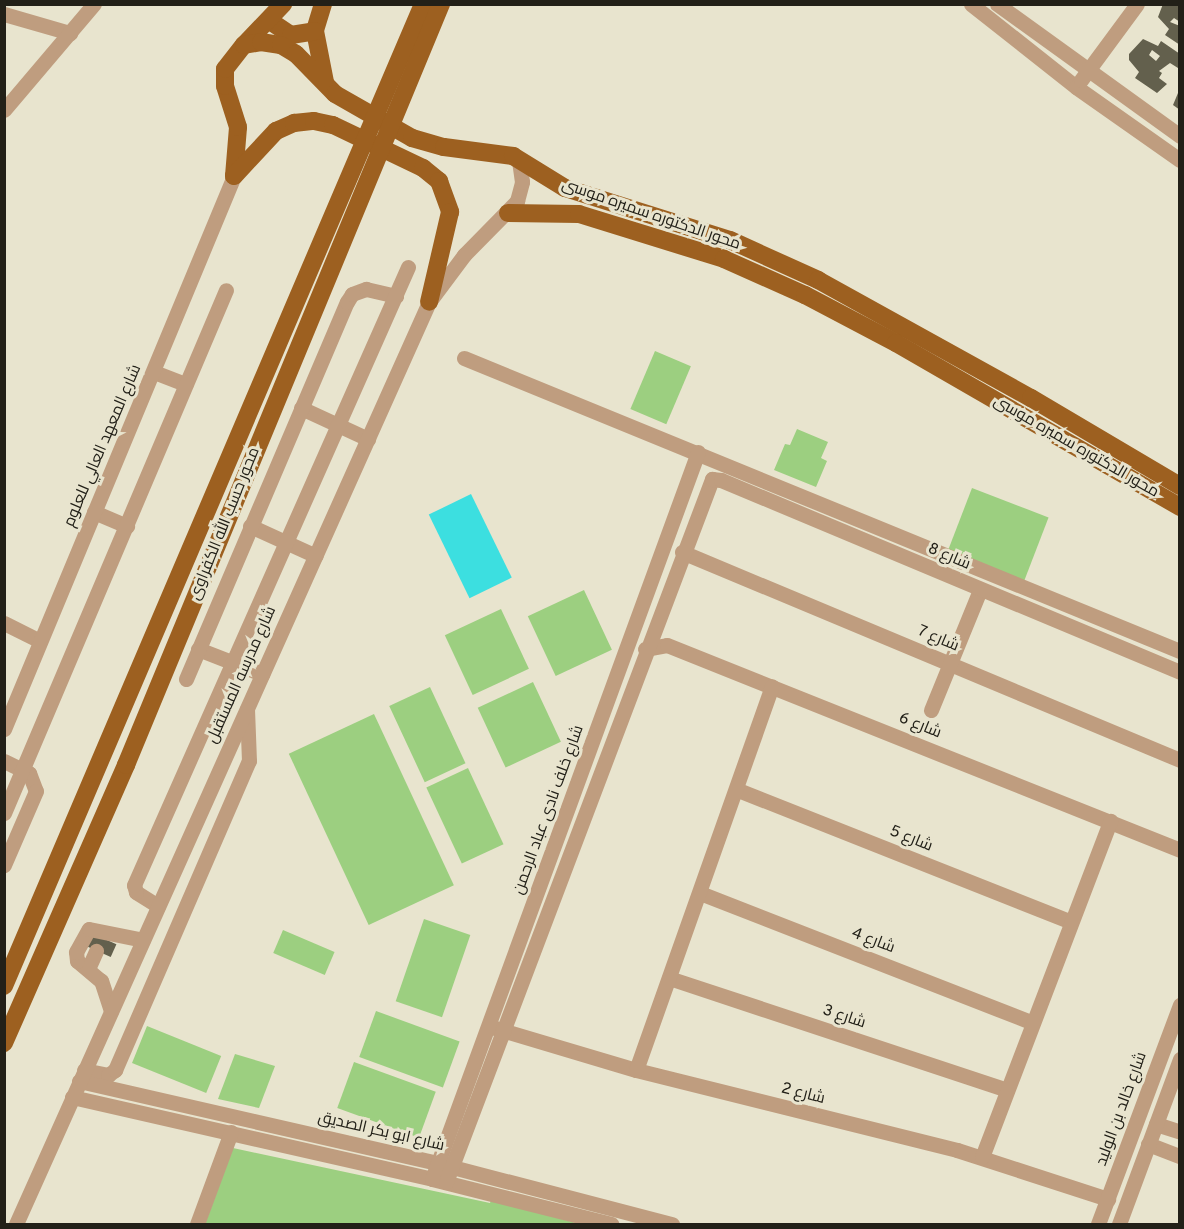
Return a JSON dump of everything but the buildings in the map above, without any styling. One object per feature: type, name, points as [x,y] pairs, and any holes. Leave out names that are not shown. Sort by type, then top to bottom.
[{"type":"main road","points":[[234,176],[238,127],[224,78],[228,62],[270,21],[283,4]]},
{"type":"main road","points":[[323,4],[315,31],[320,66],[328,89]]},
{"type":"main road","name":"محور حسب الله الكفراوى","points":[[4,1042],[126,765],[418,39],[423,4]]},
{"type":"main road","name":"محور حسب الله الكفراوى","points":[[4,986],[418,39],[441,4]]},
{"type":"main road","points":[[270,21],[291,35],[315,31]]},
{"type":"main road","name":"محور الدكتوره سميره موسى","points":[[244,45],[270,43],[288,49],[328,89],[423,142],[494,151],[519,159],[565,188],[730,240],[818,280],[1031,398],[1179,486]]},
{"type":"main road","points":[[234,176],[276,131],[294,123],[314,121],[333,125],[423,168],[438,181],[450,212],[429,302]]},
{"type":"main road","name":"محور الدكتوره سميره موسى","points":[[508,213],[549,211],[589,216],[723,260],[806,296],[896,343],[1179,507]]},
{"type":"street","points":[[4,110],[94,4]]},
{"type":"street","points":[[971,4],[1076,87],[1179,160]]},
{"type":"street","points":[[997,4],[1179,136]]},
{"type":"street","points":[[1076,87],[1137,4]]},
{"type":"street","points":[[4,14],[70,33]]},
{"type":"street","name":"شارع مدرسه المستقبل","points":[[16,1224],[429,302],[464,255],[508,213],[522,188],[519,159]]},
{"type":"street","name":"شارع المعهد العالي للعلوم","points":[[4,729],[234,176]]},
{"type":"street","points":[[158,906],[133,887],[408,267]]},
{"type":"street","points":[[186,679],[250,526],[352,294],[366,289],[396,296]]},
{"type":"street","points":[[4,813],[226,290]]},
{"type":"street","points":[[464,358],[1179,651]]},
{"type":"street","points":[[154,372],[186,384]]},
{"type":"street","points":[[301,408],[368,439]]},
{"type":"street","name":"شارع خلف نادى عباد الرحمن","points":[[496,1029],[698,452]]},
{"type":"street","name":"شارع 8","points":[[706,486],[712,479],[721,480],[1179,672]]},
{"type":"street","name":"شارع خلف نادى عباد الرحمن","points":[[439,1180],[706,486]]},
{"type":"street","points":[[94,512],[127,526]]},
{"type":"street","points":[[250,526],[316,556]]},
{"type":"street","name":"شارع 7","points":[[682,552],[1179,760]]},
{"type":"street","points":[[931,710],[980,590]]},
{"type":"street","points":[[4,623],[40,642]]},
{"type":"street","points":[[633,633],[647,644]]},
{"type":"street","name":"شارع 6","points":[[647,644],[664,644],[1179,850]]},
{"type":"street","points":[[198,649],[262,674]]},
{"type":"street","points":[[636,1070],[738,790],[772,686]]},
{"type":"street","points":[[82,1076],[108,1075],[115,1070],[249,761],[247,708]]},
{"type":"street","points":[[4,761],[24,769],[35,785],[35,797],[4,865]]},
{"type":"street","name":"شارع 5","points":[[738,790],[1071,922]]},
{"type":"street","points":[[982,1157],[1110,821]]},
{"type":"street","name":"شارع 4","points":[[700,893],[1033,1023]]},
{"type":"street","points":[[111,1011],[104,986],[76,959],[76,952],[86,931],[101,940],[143,940]]},
{"type":"street","points":[[88,969],[101,940]]},
{"type":"street","name":"شارع 3","points":[[669,978],[1007,1090]]},
{"type":"street","name":"شارع خالد بن الوليد","points":[[1098,1224],[1179,1005]]},
{"type":"street","name":"شارع 2","points":[[496,1029],[636,1070],[982,1157],[1108,1199]]},
{"type":"street","points":[[1119,1224],[1179,1059]]},
{"type":"street","name":"شارع ابو بكر الصديق","points":[[82,1076],[106,1088],[445,1165],[672,1224]]},
{"type":"street","points":[[99,1103],[106,1088]]},
{"type":"street","name":"شارع ابو بكر الصديق","points":[[72,1097],[439,1180],[611,1224]]},
{"type":"street","points":[[1156,1124],[1179,1132]]},
{"type":"street","points":[[196,1224],[231,1132]]},
{"type":"street","points":[[1148,1144],[1179,1155]]},
{"type":"green space","points":[[655,351],[691,366],[666,424],[630,409]]},
{"type":"green space","points":[[797,429],[828,442],[821,458],[827,461],[816,487],[774,470],[785,444],[790,445]]},
{"type":"green space","points":[[972,488],[1049,517],[1023,583],[947,553]]},
{"type":"green space","points":[[584,590],[612,650],[556,676],[528,616]]},
{"type":"green space","points":[[501,609],[529,669],[473,695],[445,635]]},
{"type":"green space","points":[[533,682],[561,742],[506,768],[478,708]]},
{"type":"green space","points":[[430,687],[465,763],[425,782],[389,706]]},
{"type":"green space","points":[[374,714],[454,885],[369,925],[289,754]]},
{"type":"green space","points":[[468,768],[503,844],[462,864],[426,787]]},
{"type":"green space","points":[[424,919],[470,935],[442,1017],[396,1001]]},
{"type":"green space","points":[[283,930],[335,952],[325,975],[273,953]]},
{"type":"green space","points":[[376,1011],[460,1041],[443,1087],[359,1057]]},
{"type":"green space","points":[[147,1026],[221,1056],[206,1093],[132,1063]]},
{"type":"green space","points":[[235,1054],[275,1066],[259,1108],[218,1099]]},
{"type":"green space","points":[[354,1062],[436,1092],[419,1138],[337,1108]]},
{"type":"green space","points":[[233,1148],[490,1203],[491,1200],[580,1224],[205,1224]]},
{"type":"water","points":[[471,494],[512,578],[470,598],[429,515]]}]
